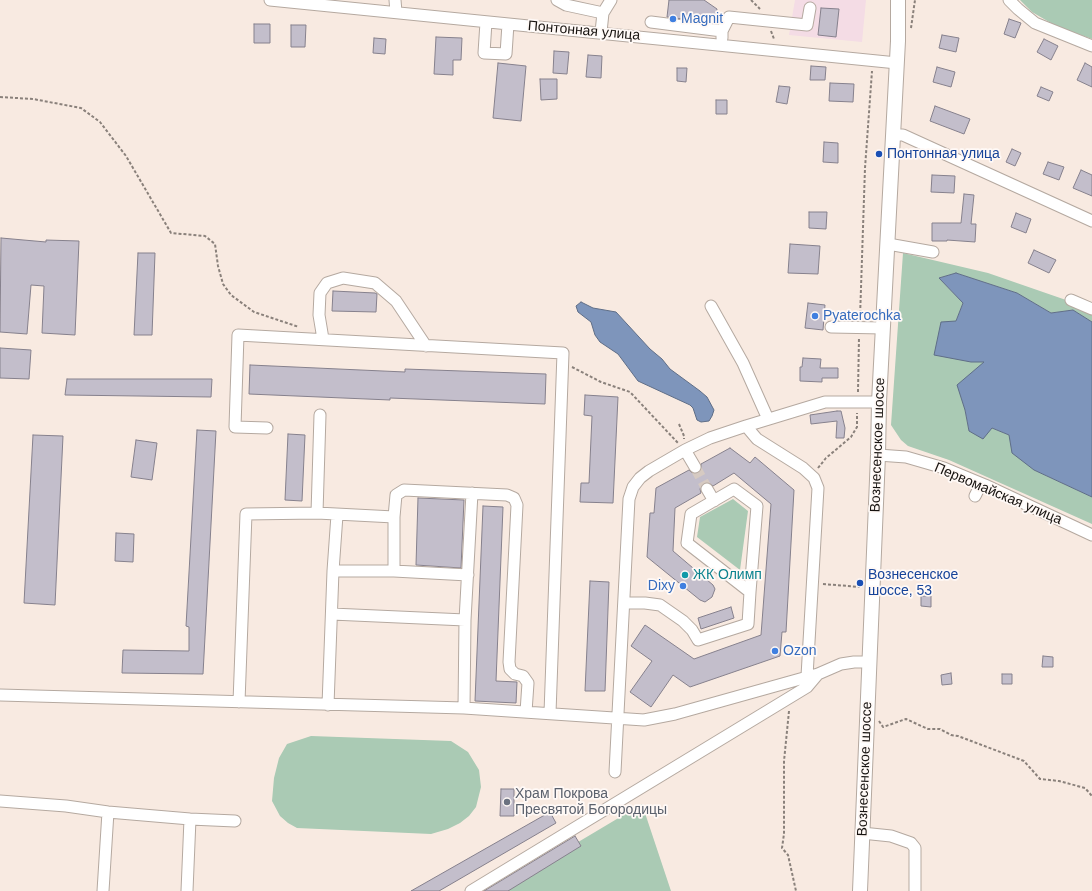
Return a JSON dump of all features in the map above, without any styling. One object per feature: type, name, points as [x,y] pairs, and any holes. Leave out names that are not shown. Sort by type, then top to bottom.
[{"type":"main road","name":"Вознесенское шоссе","points":[[860,891],[879,402],[894,135],[898,0]]},
{"type":"street","name":"Понтонная улица","points":[[270,0],[601,32],[897,63]]},
{"type":"street","points":[[395,0],[396,12]]},
{"type":"street","points":[[557,0],[566,5],[603,13]]},
{"type":"street","points":[[601,32],[603,13],[612,0]]},
{"type":"street","points":[[1009,0],[1035,23],[1092,46]]},
{"type":"street","points":[[722,45],[722,30],[729,17],[807,25],[810,8]]},
{"type":"street","points":[[486,22],[484,53],[506,54],[508,24]]},
{"type":"street","points":[[651,22],[722,30]]},
{"type":"street","points":[[894,135],[904,135],[1092,221]]},
{"type":"street","points":[[888,244],[933,252]]},
{"type":"street","points":[[322,339],[319,315],[320,294],[327,283],[343,278],[375,283],[396,301],[426,346]]},
{"type":"street","points":[[1071,300],[1092,309]]},
{"type":"street","points":[[711,306],[743,363],[768,419]]},
{"type":"street","points":[[831,327],[859,329],[883,328]]},
{"type":"street","points":[[267,428],[235,427],[238,335],[563,353],[550,713]]},
{"type":"street","points":[[615,772],[629,499],[633,487],[640,478],[649,471],[685,450],[710,438],[825,402],[879,402]]},
{"type":"street","points":[[316,513],[320,415]]},
{"type":"street","points":[[472,891],[808,687],[812,675],[812,583],[818,488],[814,478],[803,468],[756,439],[746,426]]},
{"type":"street","points":[[685,450],[695,467]]},
{"type":"street","name":"Первомайская улица","points":[[878,455],[893,455],[944,468],[1092,535]]},
{"type":"street","points":[[975,496],[981,484]]},
{"type":"street","points":[[707,489],[714,500]]},
{"type":"street","points":[[624,603],[645,603],[660,606],[683,621],[692,630],[698,640],[748,624],[757,506],[734,489],[690,514],[688,543],[750,592]]},
{"type":"street","points":[[394,571],[394,517],[396,495],[404,490],[507,494],[514,498],[517,505],[509,662],[510,670],[515,674],[523,676],[528,683],[526,712]]},
{"type":"street","points":[[464,708],[465,620],[472,493]]},
{"type":"street","points":[[239,702],[246,514],[316,513],[394,517]]},
{"type":"street","points":[[328,705],[333,571],[337,515]]},
{"type":"street","points":[[333,571],[394,571],[468,575]]},
{"type":"street","points":[[332,614],[465,620]]},
{"type":"street","points":[[0,695],[464,708],[644,720],[812,675],[841,664],[870,662]]},
{"type":"street","points":[[0,801],[66,806],[108,812],[190,819],[235,820]]},
{"type":"street","points":[[103,891],[108,812]]},
{"type":"street","points":[[187,891],[190,819]]},
{"type":"street","points":[[862,833],[901,838],[911,843],[915,848],[915,891]]},
{"type":"path","points":[[812,476],[826,458],[852,437],[856,427],[864,168],[872,68]]},
{"type":"path","points":[[0,97],[33,99],[81,108],[100,122],[126,156],[171,233],[205,236],[215,244],[218,266],[223,284],[231,294],[254,312],[299,327]]},
{"type":"path","points":[[562,361],[600,382],[630,392],[685,450]]},
{"type":"path","points":[[679,424],[684,436],[685,450]]},
{"type":"path","points":[[812,583],[860,587]]},
{"type":"path","points":[[790,698],[784,761],[784,834],[782,848],[788,855],[796,891]]},
{"type":"path","points":[[879,721],[883,727],[906,719],[928,729],[940,729],[950,735],[958,736],[1024,761],[1040,779],[1060,781],[1085,788],[1092,796]]},
{"type":"shaded area","points":[[795,0],[866,0],[862,42],[789,35]]},
{"type":"green space","points":[[1020,0],[1092,0],[1092,39],[1056,26],[1032,12]]},
{"type":"green space","points":[[903,253],[988,273],[1066,300],[1092,313],[1092,322],[1073,310],[1051,313],[1017,293],[956,273],[939,278],[963,303],[956,321],[971,362],[984,362],[965,410],[969,431],[992,428],[1009,435],[1034,470],[1092,497],[1092,524],[949,460],[908,446],[901,440],[891,425]]},
{"type":"green space","points":[[733,499],[748,511],[740,570],[697,537],[700,517]]},
{"type":"green space","points":[[311,736],[451,741],[468,752],[479,770],[481,787],[476,807],[469,816],[460,823],[448,829],[431,834],[297,828],[280,816],[272,801],[274,778],[279,758],[287,744]]},
{"type":"green space","points":[[642,804],[671,891],[496,891]]},
{"type":"water","points":[[956,273],[1017,293],[1051,313],[1073,310],[1092,322],[1092,497],[1034,470],[1012,453],[1009,435],[992,428],[983,439],[969,431],[965,410],[957,385],[984,362],[971,362],[934,355],[941,322],[956,321],[963,303],[939,278]]},
{"type":"water","points":[[581,302],[593,308],[616,312],[670,369],[707,397],[714,410],[709,421],[701,422],[697,420],[693,408],[690,405],[638,381],[618,354],[600,342],[595,335],[591,322],[578,312],[576,306]]},
{"type":"building","points":[[669,0],[704,0],[717,9],[715,23],[667,17]]},
{"type":"building","points":[[821,8],[839,9],[836,37],[818,35]]},
{"type":"building","points":[[1009,19],[1021,23],[1015,38],[1004,34]]},
{"type":"building","points":[[254,24],[270,24],[270,43],[254,43]]},
{"type":"building","points":[[291,25],[306,25],[305,47],[291,47]]},
{"type":"building","points":[[942,35],[959,38],[956,52],[939,48]]},
{"type":"building","points":[[436,37],[462,38],[461,60],[453,60],[453,75],[434,74]]},
{"type":"building","points":[[374,38],[386,39],[385,54],[373,53]]},
{"type":"building","points":[[1044,39],[1058,46],[1051,60],[1037,52]]},
{"type":"building","points":[[554,51],[569,52],[567,74],[553,73]]},
{"type":"building","points":[[588,55],[602,56],[601,78],[586,77]]},
{"type":"building","points":[[498,63],[526,66],[521,121],[493,118]]},
{"type":"building","points":[[1085,63],[1092,67],[1092,87],[1077,80]]},
{"type":"building","points":[[811,66],[826,67],[825,80],[810,80]]},
{"type":"building","points":[[937,67],[955,72],[951,87],[933,82]]},
{"type":"building","points":[[677,68],[687,68],[686,82],[677,81]]},
{"type":"building","points":[[540,79],[557,79],[557,99],[541,100]]},
{"type":"building","points":[[830,83],[854,84],[853,102],[829,101]]},
{"type":"building","points":[[779,86],[790,87],[787,104],[776,102]]},
{"type":"building","points":[[1041,87],[1053,92],[1049,101],[1037,96]]},
{"type":"building","points":[[716,100],[727,100],[727,114],[716,114]]},
{"type":"building","points":[[935,106],[970,119],[964,134],[930,121]]},
{"type":"building","points":[[824,142],[838,143],[838,163],[823,162]]},
{"type":"building","points":[[1012,149],[1021,153],[1015,166],[1006,162]]},
{"type":"building","points":[[1048,162],[1064,167],[1059,180],[1043,174]]},
{"type":"building","points":[[1081,170],[1092,175],[1092,196],[1073,188]]},
{"type":"building","points":[[932,175],[955,176],[954,193],[931,192]]},
{"type":"building","points":[[964,194],[974,195],[971,224],[976,224],[975,242],[947,240],[932,241],[932,223],[961,223]]},
{"type":"building","points":[[809,212],[827,212],[826,229],[809,228]]},
{"type":"building","points":[[1016,213],[1031,219],[1026,233],[1011,227]]},
{"type":"building","points":[[1,238],[46,242],[46,240],[79,241],[75,335],[42,333],[44,286],[31,285],[27,334],[0,332]]},
{"type":"building","points":[[790,244],[820,246],[818,274],[788,273]]},
{"type":"building","points":[[1034,250],[1056,260],[1049,273],[1028,263]]},
{"type":"building","points":[[138,253],[155,253],[152,335],[134,335]]},
{"type":"building","points":[[333,291],[375,293],[377,294],[376,312],[332,311]]},
{"type":"building","name":"Pyaterochka","points":[[808,303],[825,305],[823,330],[805,328]]},
{"type":"building","points":[[0,348],[31,350],[29,379],[0,378]]},
{"type":"building","points":[[803,358],[821,359],[820,368],[838,368],[838,378],[822,378],[822,382],[800,381],[800,367],[802,367]]},
{"type":"building","points":[[250,365],[405,372],[405,369],[546,374],[545,404],[390,398],[390,400],[249,394]]},
{"type":"building","points":[[67,379],[212,379],[211,397],[65,395]]},
{"type":"building","points":[[585,395],[618,397],[613,503],[580,502],[581,483],[589,483],[592,416],[584,415]]},
{"type":"building","points":[[841,411],[845,428],[844,438],[836,438],[837,421],[811,424],[810,415]]},
{"type":"building","points":[[197,430],[216,431],[203,674],[122,673],[123,650],[189,651],[189,627],[186,626]]},
{"type":"building","points":[[288,434],[305,435],[302,501],[285,500]]},
{"type":"building","points":[[33,435],[63,436],[55,605],[24,603]]},
{"type":"building","points":[[136,440],[157,443],[152,480],[131,477]]},
{"type":"building","name":"ЖК Олимп","points":[[730,448],[750,463],[755,457],[794,490],[786,632],[782,632],[780,656],[690,687],[673,675],[651,707],[630,692],[652,661],[631,646],[645,625],[694,659],[761,635],[771,504],[734,473],[713,486],[707,482],[703,483],[700,489],[701,493],[675,508],[673,551],[713,585],[715,589],[712,597],[705,602],[700,600],[647,557],[650,513],[654,513],[656,488],[689,470],[692,473],[698,473],[701,470],[701,464]]},
{"type":"building","points":[[418,498],[464,500],[461,568],[416,565]]},
{"type":"building","points":[[483,506],[503,507],[496,681],[517,682],[516,703],[475,701]]},
{"type":"building","points":[[116,533],[134,534],[133,562],[115,561]]},
{"type":"building","points":[[590,581],[609,582],[605,691],[585,691]]},
{"type":"building","points":[[921,596],[931,596],[931,607],[921,606]]},
{"type":"building","points":[[731,607],[734,618],[701,629],[698,618]]},
{"type":"building","points":[[1043,656],[1053,657],[1053,667],[1042,667]]},
{"type":"building","points":[[951,673],[952,684],[942,685],[941,675]]},
{"type":"building","points":[[1002,674],[1012,674],[1012,684],[1002,684]]},
{"type":"building","name":"Храм Покрова Пресвятой Богородицы","points":[[501,789],[514,789],[514,816],[500,816]]},
{"type":"building","points":[[550,812],[556,823],[439,891],[411,891]]},
{"type":"building","points":[[575,836],[581,846],[508,891],[484,891]]},
{"type":"tunnel","points":[[695,467],[707,489]]},
{"type":"place","name":"Magnit","points":[[673,19]]},
{"type":"place","name":"Понтонная улица","points":[[879,154]]},
{"type":"place","name":"Pyaterochka","points":[[815,316]]},
{"type":"place","name":"ЖК Олимп","points":[[685,575]]},
{"type":"place","name":"Вознесенское шоссе, 53","points":[[860,583]]},
{"type":"place","name":"Dixy","points":[[683,586]]},
{"type":"place","name":"Ozon","points":[[775,651]]},
{"type":"place","name":"Храм Покрова Пресвятой Богородицы","points":[[507,802]]}]
